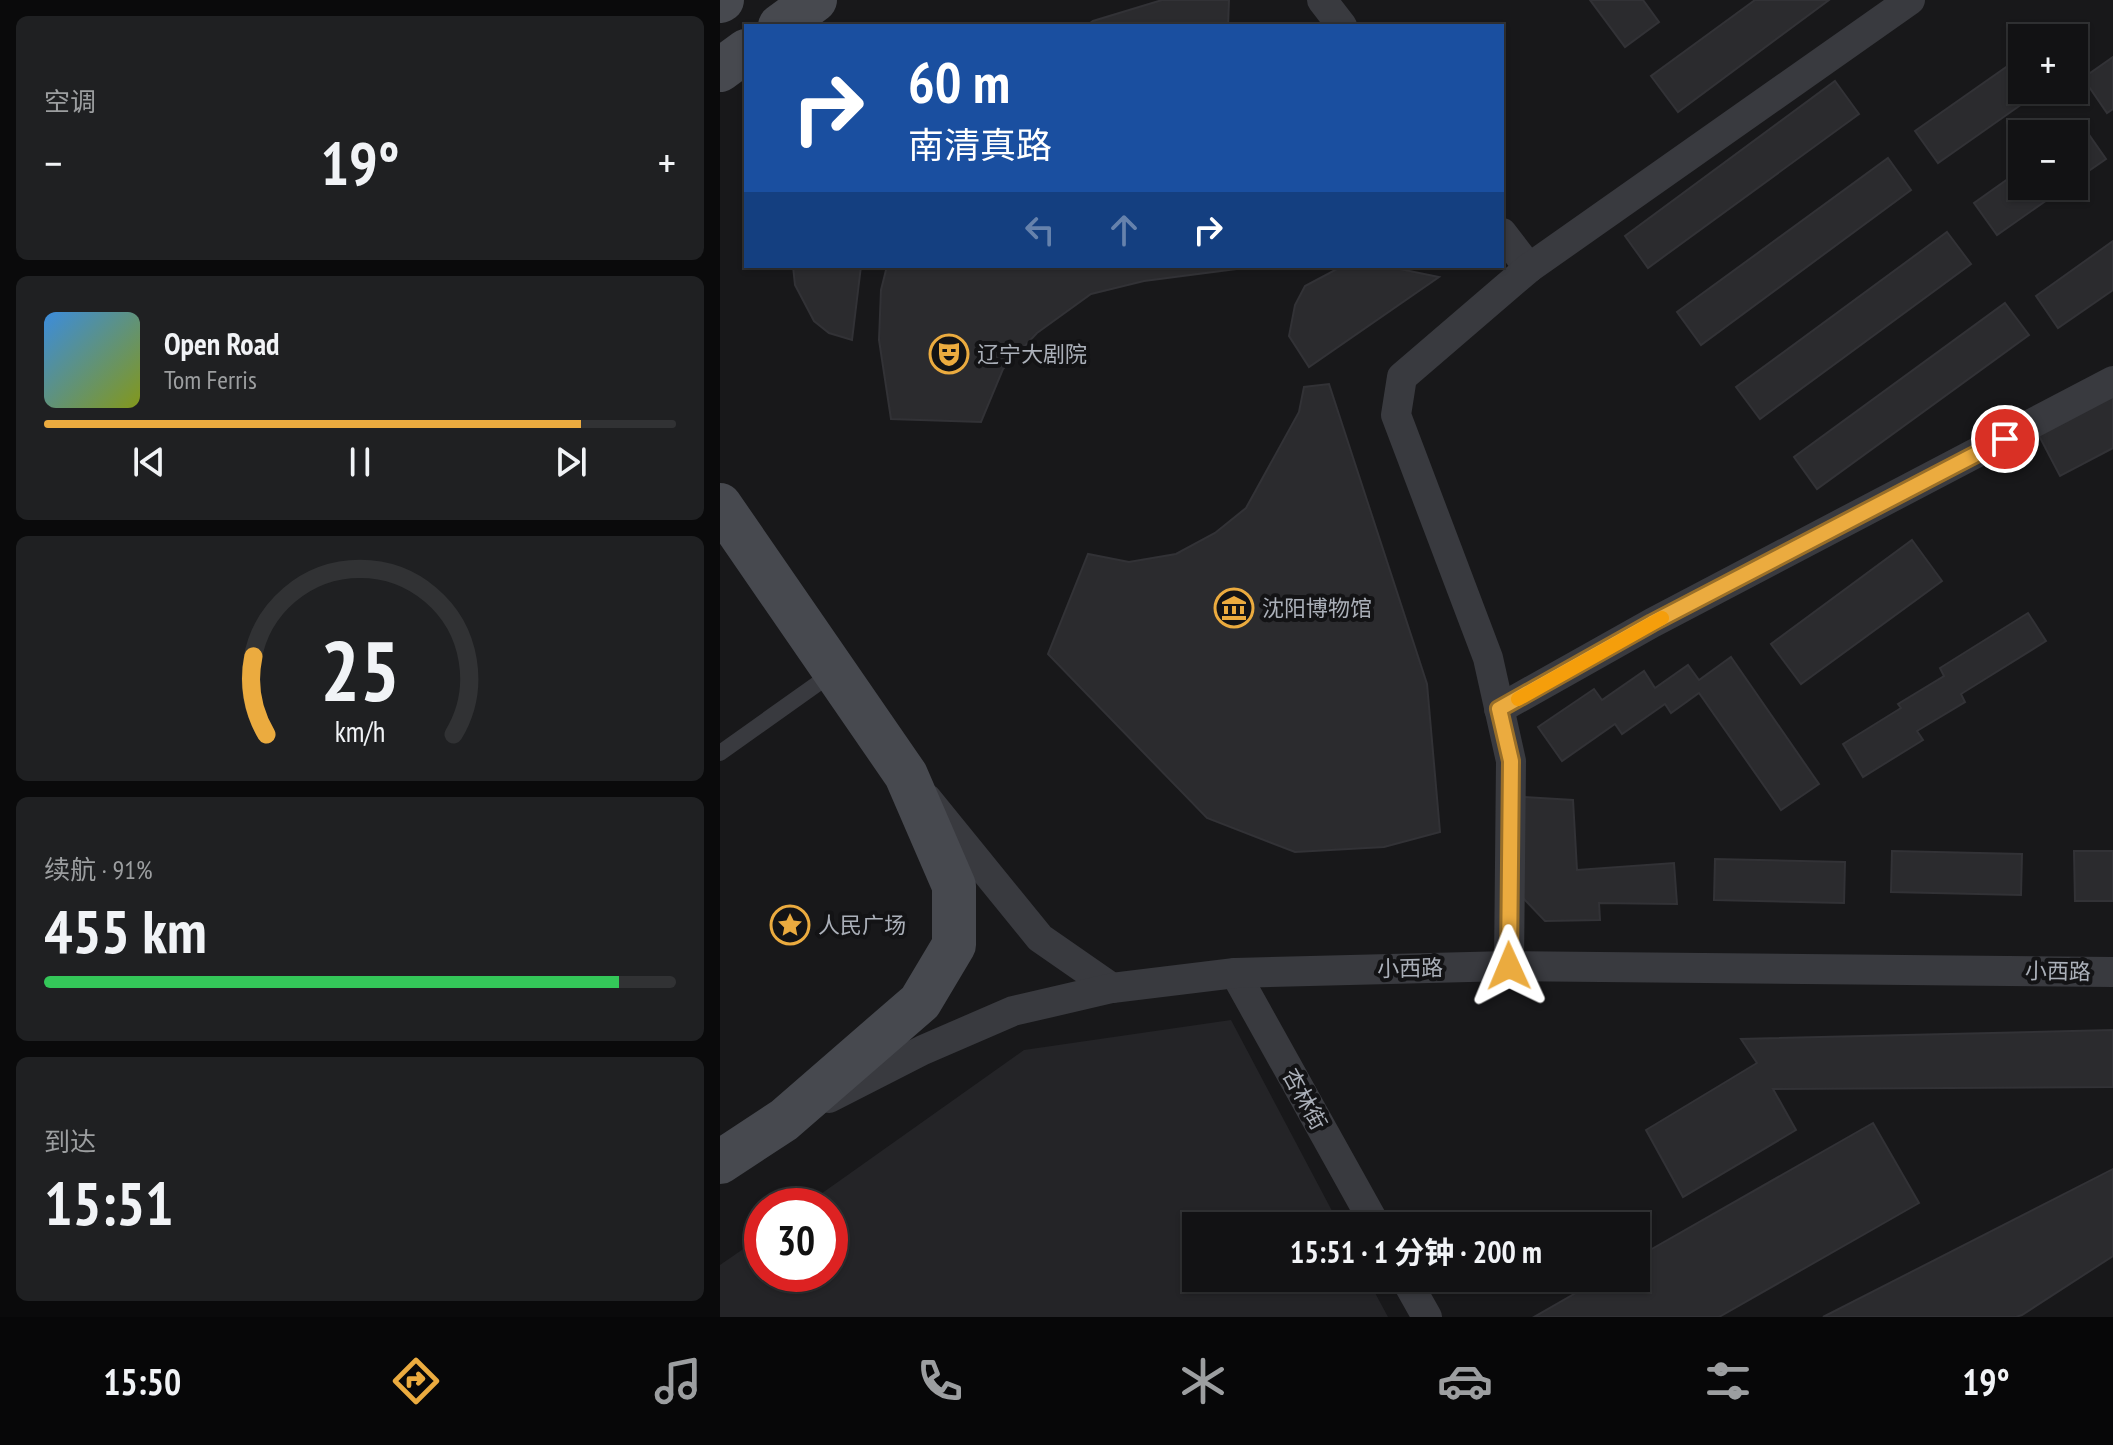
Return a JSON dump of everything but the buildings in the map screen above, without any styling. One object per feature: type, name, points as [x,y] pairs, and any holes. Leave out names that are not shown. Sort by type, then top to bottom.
[{"type":"main road","points":[[783,24],[815,0]]},
{"type":"main road","points":[[720,70],[744,52]]},
{"type":"main road","points":[[720,505],[906,775],[954,886],[954,945],[920,1002],[784,1120],[720,1162]]},
{"type":"street","points":[[1322,0],[1340,24]]},
{"type":"street","points":[[1509,966],[1511,761],[1488,658],[1396,415],[1402,377],[1529,268],[1910,0]]},
{"type":"street","points":[[1504,236],[1529,268]]},
{"type":"street","points":[[1499,709],[1652,623],[2113,381]]},
{"type":"street","points":[[906,775],[1040,938],[1112,988]]},
{"type":"street","name":"小西路","points":[[784,1120],[923,1050],[1013,1011],[1112,988],[1235,973],[1509,966],[2113,972]]},
{"type":"street","name":"杏林街","points":[[1235,973],[1368,1212]]},
{"type":"street","points":[[1413,1292],[1427,1317]]},
{"type":"lane","points":[[720,753],[835,671]]},
{"type":"shaded area","points":[[1231,1020],[1333,1212],[1182,1212],[1182,1292],[1375,1292],[1388,1317],[720,1317],[720,1265],[744,1248],[744,1292],[848,1292],[848,1188],[829,1188],[1024,1050]]},
{"type":"slow traffic","points":[[1518,699],[1662,618]]},
{"type":"place","name":"辽宁大剧院","points":[[949,354]]},
{"type":"place","name":"沈阳博物馆","points":[[1234,608]]},
{"type":"place","name":"人民广场","points":[[790,925]]},
{"type":"route","points":[[1509,966],[1511,761],[1499,709],[1652,623],[2005,439]]}]
